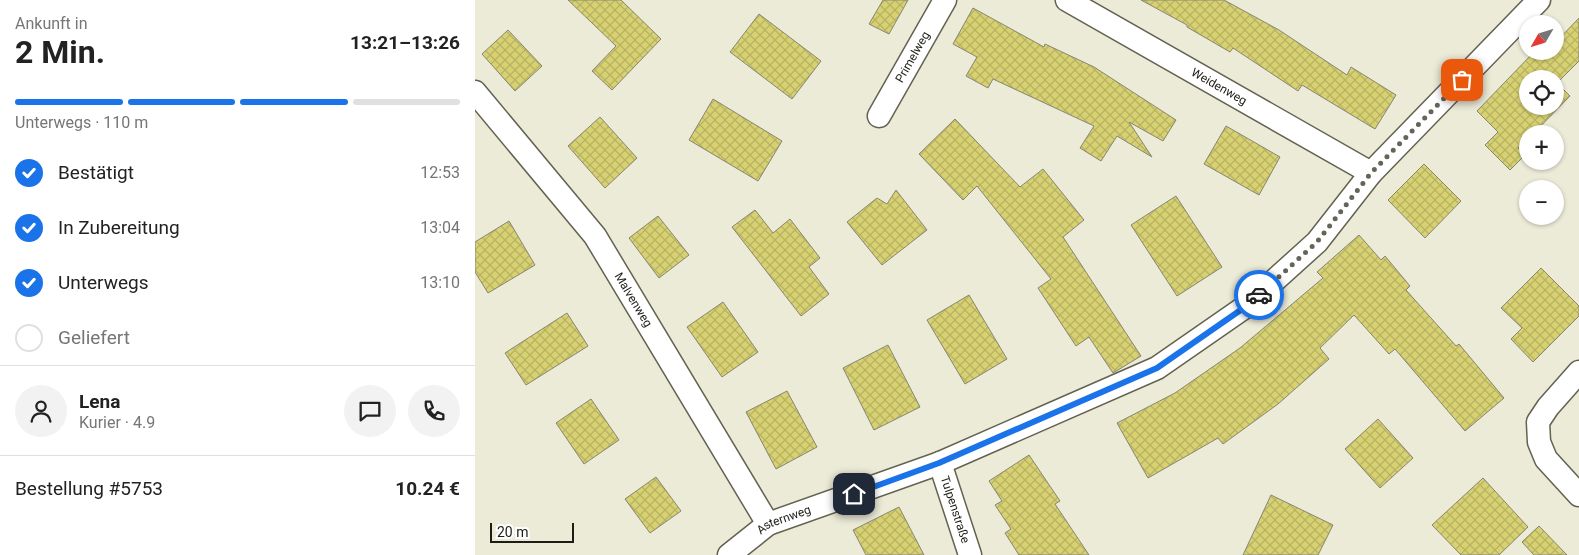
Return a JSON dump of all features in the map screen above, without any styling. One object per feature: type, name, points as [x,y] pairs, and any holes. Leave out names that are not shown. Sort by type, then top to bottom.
[{"type":"street","name":"Primelweg","points":[[879,116],[945,0]]},
{"type":"street","name":"Weidenweg","points":[[1067,0],[1371,173]]},
{"type":"street","name":"Asternweg","points":[[729,555],[768,524],[939,463],[1157,368],[1245,307],[1317,242],[1371,173],[1539,0]]},
{"type":"street","name":"Malvenweg","points":[[475,92],[595,236],[768,524]]},
{"type":"street","points":[[1579,372],[1548,407],[1538,422],[1539,442],[1546,459],[1579,495]]},
{"type":"street","name":"Tulpenstraße","points":[[939,463],[971,555]]},
{"type":"building","points":[[568,0],[621,0],[661,39],[612,90],[592,71],[616,46]]},
{"type":"building","points":[[883,0],[908,0],[889,34],[869,24]]},
{"type":"building","points":[[1141,0],[1224,0],[1279,30],[1347,75],[1351,67],[1396,95],[1375,129],[1302,85],[1298,91],[1233,48],[1230,52],[1187,27],[1187,25]]},
{"type":"building","points":[[973,8],[1044,47],[1045,44],[1094,67],[1176,120],[1163,141],[1129,122],[1152,157],[1117,136],[1101,161],[1080,148],[1094,126],[993,79],[988,88],[966,76],[977,57],[953,44]]},
{"type":"building","points":[[759,14],[821,61],[792,99],[730,52]]},
{"type":"building","points":[[1579,18],[1579,61],[1564,76],[1564,70],[1519,70],[1519,115],[1552,115],[1542,125],[1519,125],[1519,161],[1510,170],[1485,145],[1498,132],[1477,111],[1526,60],[1564,60],[1564,34]]},
{"type":"building","points":[[508,30],[542,66],[515,91],[482,54]]},
{"type":"building","points":[[1564,90],[1570,96],[1564,102]]},
{"type":"building","points":[[713,99],[782,141],[758,181],[689,140]]},
{"type":"building","points":[[600,117],[637,158],[605,188],[568,146]]},
{"type":"building","points":[[955,119],[1020,187],[1043,169],[1084,220],[1063,237],[1141,356],[1113,373],[1089,337],[1076,346],[1038,288],[1051,279],[977,186],[963,200],[919,154]]},
{"type":"building","points":[[1226,126],[1280,157],[1259,195],[1204,164]]},
{"type":"building","points":[[1424,164],[1461,201],[1425,238],[1388,200]]},
{"type":"building","points":[[896,190],[927,230],[882,265],[847,222],[877,198],[887,204]]},
{"type":"building","points":[[1176,196],[1222,267],[1177,296],[1131,225]]},
{"type":"building","points":[[755,210],[773,233],[790,219],[820,258],[809,267],[829,294],[801,316],[732,227]]},
{"type":"building","points":[[658,216],[689,255],[659,278],[629,238]]},
{"type":"building","points":[[509,221],[535,265],[488,293],[475,272],[475,242]]},
{"type":"building","points":[[1359,235],[1381,260],[1385,256],[1410,286],[1406,290],[1456,346],[1459,344],[1504,398],[1465,431],[1395,349],[1389,354],[1354,315],[1320,348],[1329,359],[1278,404],[1223,444],[1218,438],[1148,478],[1117,423],[1175,393],[1240,348],[1323,278],[1317,272]]},
{"type":"building","points":[[1541,268],[1579,306],[1579,316],[1533,362],[1511,339],[1522,328],[1501,308]]},
{"type":"building","points":[[969,295],[1007,359],[965,384],[927,320]]},
{"type":"building","points":[[723,302],[758,352],[722,377],[687,327]]},
{"type":"building","points":[[567,313],[588,346],[526,385],[505,353]]},
{"type":"building","points":[[888,345],[920,407],[874,430],[843,368]]},
{"type":"building","points":[[787,391],[817,447],[776,469],[746,412]]},
{"type":"building","points":[[591,399],[619,440],[584,464],[556,423]]},
{"type":"building","points":[[1378,419],[1413,458],[1380,488],[1345,449]]},
{"type":"building","points":[[1029,455],[1060,501],[1055,504],[1089,555],[1019,555],[1005,533],[1011,529],[995,505],[1002,501],[989,481]]},
{"type":"building","points":[[656,477],[681,511],[650,533],[625,499]]},
{"type":"building","points":[[1483,478],[1528,527],[1499,555],[1461,555],[1432,525]]},
{"type":"building","points":[[1271,495],[1333,525],[1318,555],[1243,555]]},
{"type":"building","points":[[899,507],[924,555],[866,555],[853,530]]},
{"type":"building","points":[[1539,526],[1567,555],[1534,555],[1522,542]]},
{"type":"way so far","points":[[1259,295],[1317,242],[1371,173],[1462,80]]},
{"type":"route","points":[[854,494],[939,463],[1157,368],[1245,307],[1259,295]]}]
